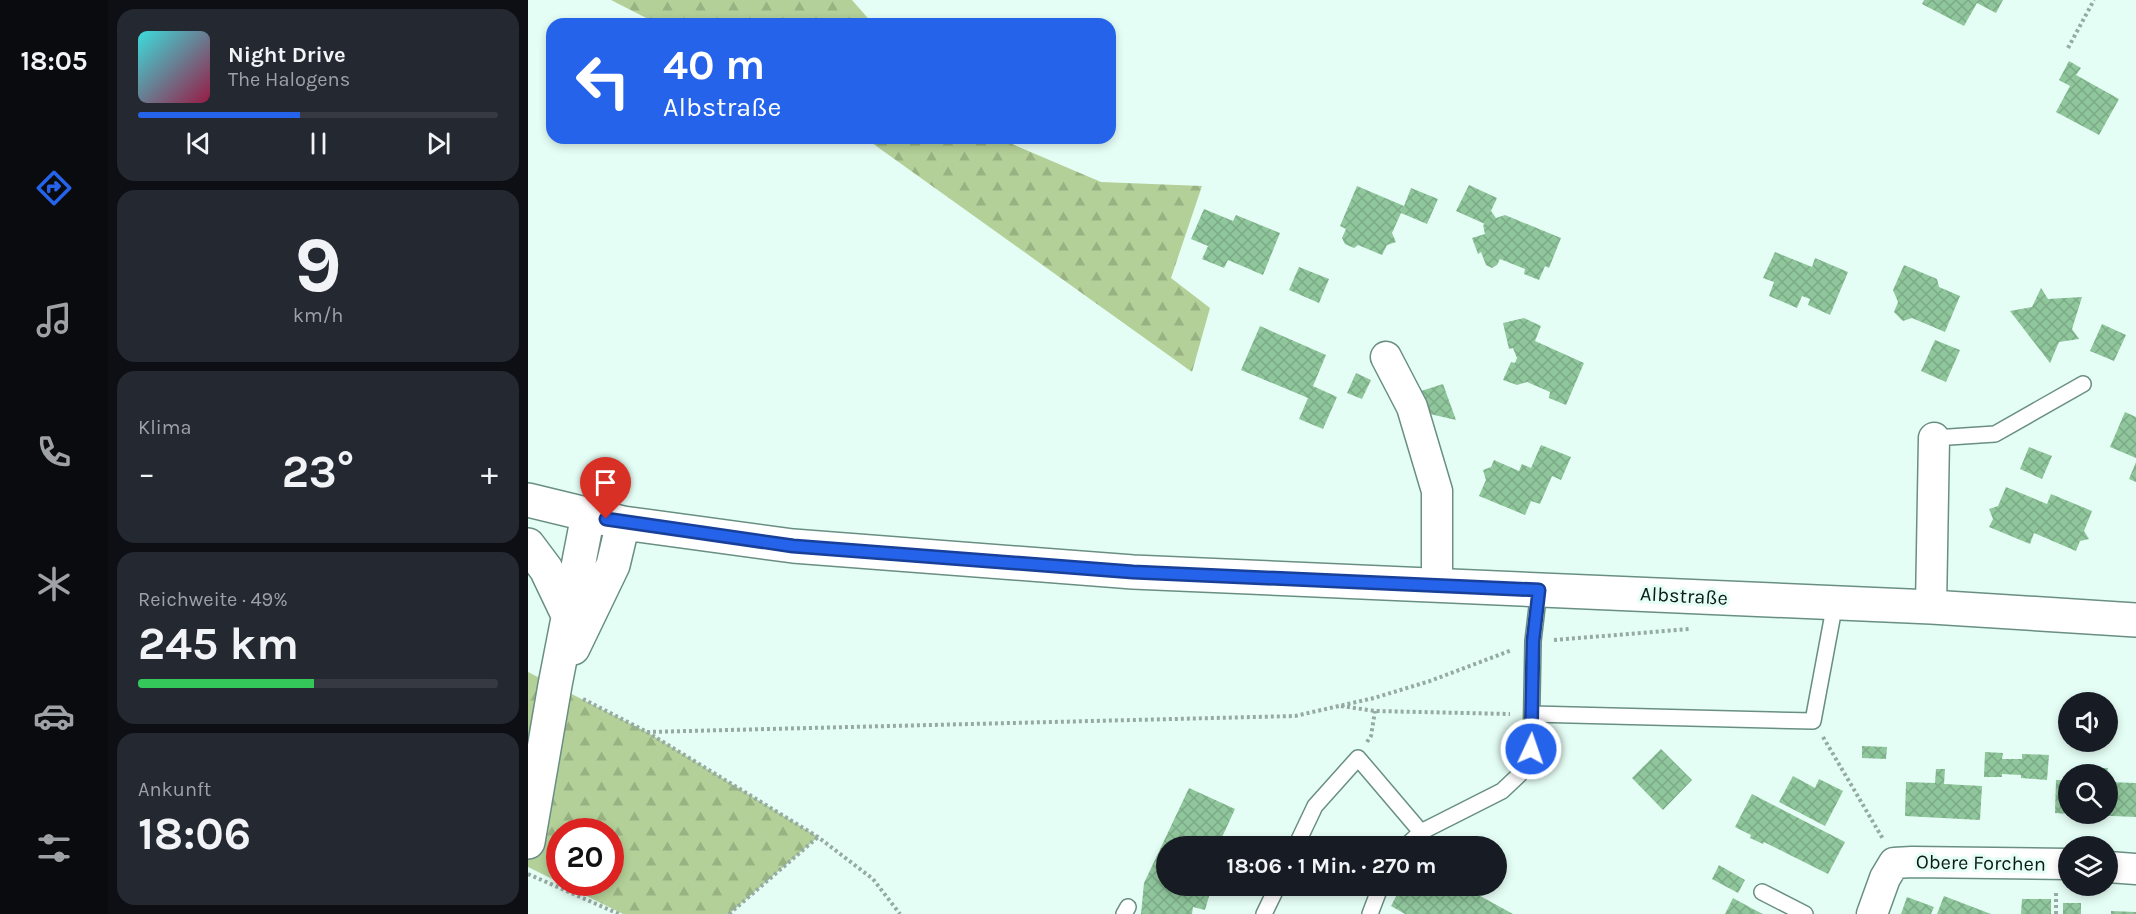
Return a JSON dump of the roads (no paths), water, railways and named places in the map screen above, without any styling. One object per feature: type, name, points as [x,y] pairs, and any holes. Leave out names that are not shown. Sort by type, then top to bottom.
[{"type":"street","points":[[1386,357],[1412,406],[1437,491],[1437,585]]},
{"type":"street","points":[[1931,607],[1934,438]]},
{"type":"street","name":"Albstraße","points":[[528,500],[623,523],[805,547],[1133,572],[1931,607],[2136,620]]},
{"type":"street","points":[[528,842],[588,515]]},
{"type":"street","points":[[555,685],[613,565],[623,523]]},
{"type":"street","points":[[528,545],[546,569],[568,615]]},
{"type":"street","name":"Obere Forchen","points":[[1872,914],[1885,878],[1894,863],[2058,864]]},
{"type":"street","points":[[2118,868],[2136,869]]},
{"type":"lane","points":[[1934,438],[1995,434],[2083,384]]},
{"type":"lane","points":[[1417,836],[1502,791],[1519,775],[1531,749],[1533,641],[1539,590]]},
{"type":"lane","points":[[1532,714],[1813,721],[1834,603]]},
{"type":"lane","points":[[1301,836],[1315,806],[1358,758],[1421,832]]},
{"type":"lane","points":[[1762,892],[1805,914]]},
{"type":"lane","points":[[1264,914],[1273,896]]},
{"type":"lane","points":[[1370,914],[1377,896]]}]
